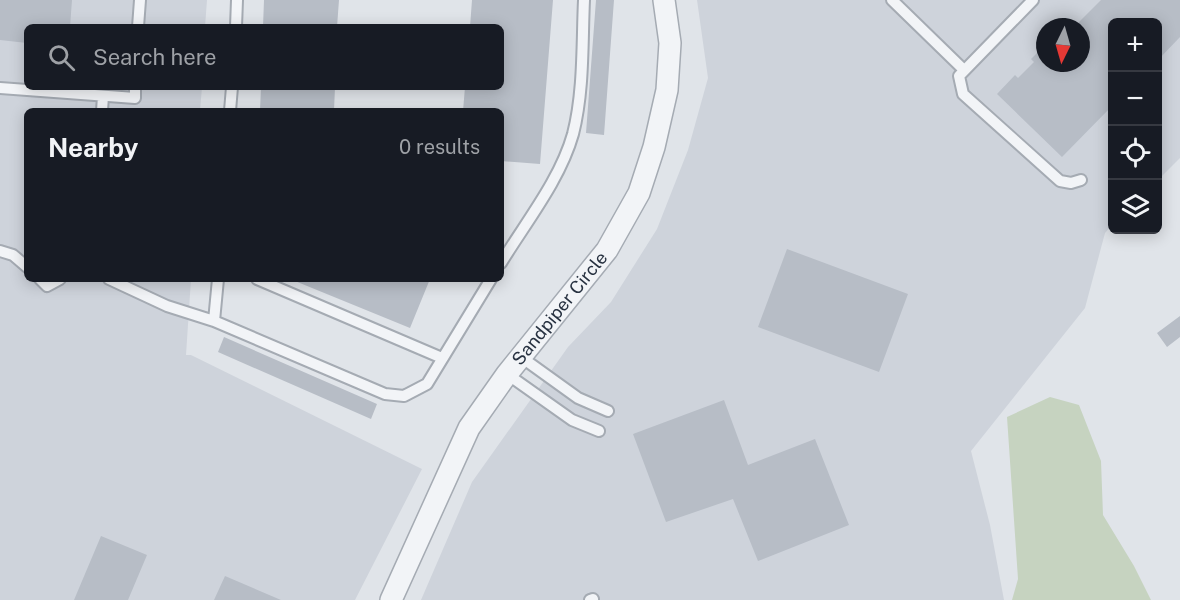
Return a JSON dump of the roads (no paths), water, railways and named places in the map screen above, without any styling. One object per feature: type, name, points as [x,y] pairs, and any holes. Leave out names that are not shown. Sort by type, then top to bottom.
[{"type":"street","name":"Sandpiper Circle","points":[[391,600],[469,428],[520,357],[607,250],[639,193],[654,147],[667,90],[670,43],[664,0]]},
{"type":"lane","points":[[138,24],[140,0]]},
{"type":"lane","points":[[236,24],[237,0]]},
{"type":"lane","points":[[504,258],[554,177],[573,134],[580,77],[584,0]]},
{"type":"lane","points":[[892,0],[964,70]]},
{"type":"lane","points":[[1033,0],[959,76],[963,94],[1060,181],[1071,183],[1080,180]]},
{"type":"lane","points":[[0,88],[24,90]]},
{"type":"lane","points":[[26,90],[135,98],[135,90]]},
{"type":"lane","points":[[230,108],[232,90]]},
{"type":"lane","points":[[102,108],[103,96]]},
{"type":"lane","points":[[0,251],[13,255],[24,264]]},
{"type":"lane","points":[[115,282],[166,306],[214,321],[385,394],[404,396],[427,384],[489,282]]},
{"type":"lane","points":[[214,321],[218,282]]},
{"type":"lane","points":[[264,282],[442,358]]},
{"type":"lane","points":[[520,357],[578,398],[608,411]]},
{"type":"lane","points":[[507,374],[572,420],[599,431]]}]
